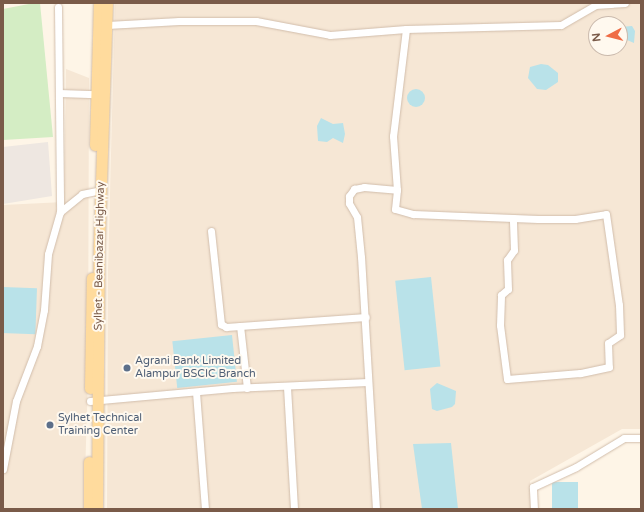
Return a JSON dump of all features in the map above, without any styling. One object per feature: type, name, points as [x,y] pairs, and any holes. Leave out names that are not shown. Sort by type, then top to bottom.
[{"type":"main road","name":"Sylhet - Beanibazar Highway","points":[[98,190],[96,94],[99,3]]},
{"type":"main road","name":"Sylhet - Beanibazar Highway","points":[[90,509],[95,277],[107,3]]},
{"type":"main road","name":"Sylhet - Beanibazar Highway","points":[[92,465],[97,509]]},
{"type":"street","points":[[107,25],[256,20],[330,35],[406,29],[561,25],[595,5],[625,3]]},
{"type":"street","points":[[3,469],[16,401],[37,346],[44,310],[48,254],[60,212],[58,7]]},
{"type":"street","points":[[406,29],[393,136],[397,190],[395,209],[413,214],[513,218],[575,219],[606,214],[619,305],[620,335],[608,343],[609,367],[580,373],[507,379],[500,325],[501,295],[508,289],[507,260],[514,250],[513,218]]},
{"type":"street","points":[[59,93],[96,94]]},
{"type":"street","points":[[376,509],[368,382],[366,317],[357,217],[349,203],[349,196],[354,190],[364,187],[397,190]]},
{"type":"street","points":[[60,212],[82,194],[98,190]]},
{"type":"street","points":[[211,231],[221,324],[226,327],[366,317]]},
{"type":"street","points":[[240,326],[247,388]]},
{"type":"street","points":[[93,401],[247,388],[368,382]]},
{"type":"street","points":[[287,387],[294,509]]},
{"type":"street","points":[[196,392],[205,509]]},
{"type":"street","points":[[534,509],[533,487],[576,467],[624,438],[641,438]]},
{"type":"shaded area","points":[[115,3],[641,3],[641,429],[622,429],[530,481],[531,509],[107,509],[108,270]]},
{"type":"shaded area","points":[[66,69],[89,78],[88,377],[84,509],[3,509],[3,205],[64,202]]},
{"type":"shaded area","points":[[48,142],[52,196],[3,204],[3,147]]},
{"type":"green space","points":[[40,3],[53,137],[3,140],[3,9]]},
{"type":"water","points":[[628,26],[632,26],[635,31],[634,43],[628,40]]},
{"type":"water","points":[[541,64],[548,65],[558,73],[558,82],[546,90],[537,89],[528,78],[530,67]]},
{"type":"water","points":[[416,89],[420,90],[424,94],[424,102],[420,106],[416,107],[412,106],[408,102],[407,98],[408,94],[412,90]]},
{"type":"water","points":[[321,118],[333,124],[343,123],[345,134],[343,143],[333,138],[327,142],[318,141],[317,126]]},
{"type":"water","points":[[431,277],[440,367],[405,370],[395,281]]},
{"type":"water","points":[[3,287],[37,288],[35,334],[3,333]]},
{"type":"water","points":[[232,335],[237,382],[177,388],[172,341]]},
{"type":"water","points":[[437,383],[456,391],[455,404],[452,407],[437,411],[432,409],[430,389]]},
{"type":"water","points":[[451,443],[458,509],[422,509],[413,444]]},
{"type":"water","points":[[552,482],[578,482],[578,509],[552,509]]},
{"type":"place","name":"Agrani Bank Limited Alampur BSCIC Branch","points":[[127,368]]},
{"type":"place","name":"Sylhet Technical Training Center","points":[[50,425]]}]
